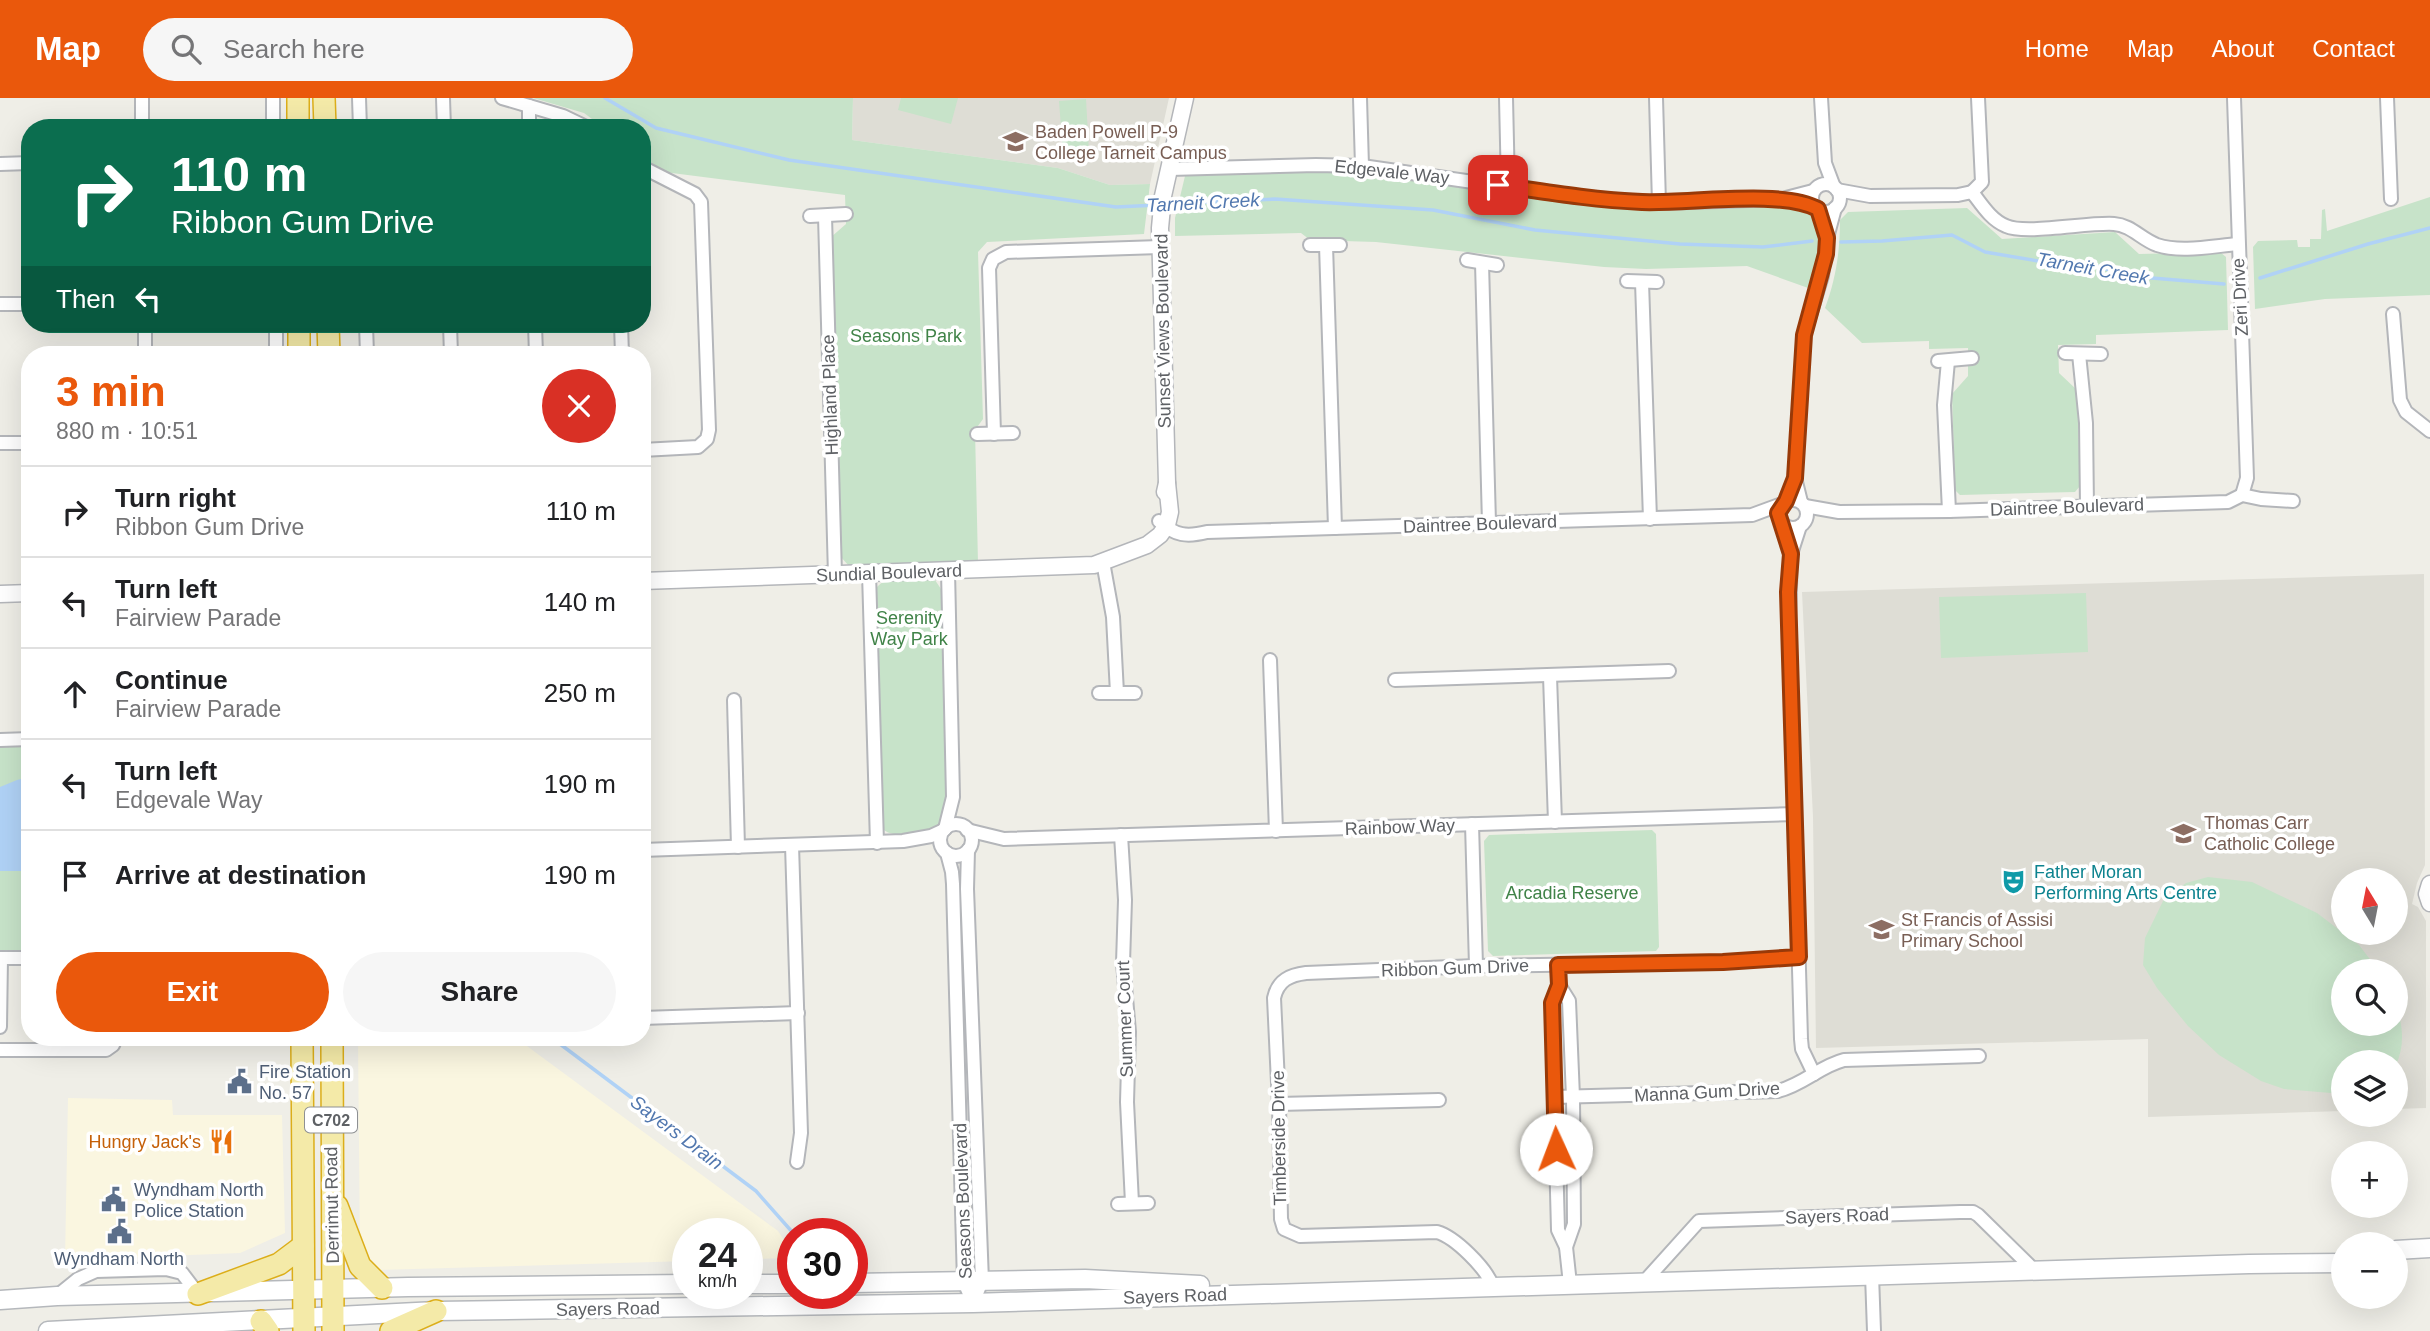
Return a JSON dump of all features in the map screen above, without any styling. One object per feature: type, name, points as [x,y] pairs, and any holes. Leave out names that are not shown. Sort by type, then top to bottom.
[{"type":"highway","points":[[298,98],[298,119]]},
{"type":"highway","points":[[324,98],[325,119]]},
{"type":"highway","name":"Derrimut Road","points":[[302,1046],[303,1325]]},
{"type":"highway","name":"Derrimut Road","points":[[332,1046],[333,1324]]},
{"type":"highway","points":[[331,1191],[360,1266],[382,1288]]},
{"type":"highway","points":[[198,1294],[279,1264],[303,1245]]},
{"type":"highway","points":[[391,1331],[436,1311]]},
{"type":"main road","points":[[2408,1249],[2430,1248]]},
{"type":"main road","name":"Sayers Road","points":[[2249,1264],[2331,1255]]},
{"type":"main road","points":[[2408,1261],[2430,1260]]},
{"type":"main road","name":"Sayers Road","points":[[48,1331],[333,1324],[436,1311],[973,1303],[1492,1285],[2331,1263]]},
{"type":"main road","name":"Sayers Road","points":[[868,1283],[1085,1279],[1337,1291]]},
{"type":"main road","points":[[622,1284],[624,1309]]},
{"type":"main road","name":"Sayers Road","points":[[0,1300],[57,1296],[333,1289],[672,1284]]},
{"type":"street","points":[[142,98],[142,119]]},
{"type":"street","points":[[273,98],[273,119]]},
{"type":"street","points":[[359,98],[360,119]]},
{"type":"street","points":[[443,98],[444,119]]},
{"type":"street","points":[[502,98],[573,119]]},
{"type":"street","name":"Sunset Views Boulevard","points":[[1165,524],[1167,483],[1160,247],[1162,205],[1185,98]]},
{"type":"street","points":[[1360,98],[1362,166]]},
{"type":"street","points":[[1506,98],[1508,187]]},
{"type":"street","points":[[1656,98],[1659,203]]},
{"type":"street","points":[[1791,554],[1778,513],[1795,478],[1804,335],[1822,276],[1827,238],[1839,197],[1825,163],[1821,98]]},
{"type":"street","points":[[1815,189],[1825,184],[1870,196],[1958,195],[1972,192],[1982,182],[1978,98]]},
{"type":"street","name":"Zeri Drive","points":[[2234,98],[2247,478],[2242,495]]},
{"type":"street","points":[[2387,98],[2391,199]]},
{"type":"street","points":[[529,106],[529,119]]},
{"type":"street","points":[[0,163],[21,163]]},
{"type":"street","points":[[1825,163],[1812,200],[1827,238]]},
{"type":"street","name":"Edgevale Way","points":[[1170,169],[1362,166],[1595,199],[1659,203],[1782,199],[1815,189]]},
{"type":"street","points":[[651,172],[695,194],[701,202],[709,430],[707,439],[698,447],[651,450]]},
{"type":"street","points":[[1972,192],[1993,217],[2008,228],[2115,223],[2129,227],[2153,244],[2162,246],[2180,248],[2238,244]]},
{"type":"street","points":[[1817,208],[1826,211],[1870,196]]},
{"type":"street","name":"Edgevale Way","points":[[1782,199],[1817,208]]},
{"type":"street","points":[[810,216],[846,215]]},
{"type":"street","name":"Highland Place","points":[[825,216],[835,575]]},
{"type":"street","points":[[1310,245],[1340,244]]},
{"type":"street","points":[[1326,245],[1335,528]]},
{"type":"street","points":[[995,434],[989,268],[993,259],[1006,252],[1160,247]]},
{"type":"street","points":[[1467,260],[1497,265]]},
{"type":"street","points":[[1482,263],[1489,523]]},
{"type":"street","points":[[1626,281],[1657,282]]},
{"type":"street","points":[[1642,282],[1650,519]]},
{"type":"street","points":[[0,304],[21,304]]},
{"type":"street","points":[[2394,314],[2400,400],[2406,412],[2430,431]]},
{"type":"street","points":[[2065,353],[2101,354]]},
{"type":"street","points":[[2079,354],[2086,423],[2087,507]]},
{"type":"street","points":[[1950,511],[1943,361],[1972,358]]},
{"type":"street","points":[[976,434],[1013,433]]},
{"type":"street","points":[[0,443],[21,443]]},
{"type":"street","points":[[1795,478],[1807,514],[1791,554],[1788,592],[1799,957],[1802,1049],[1814,1074]]},
{"type":"street","name":"Daintree Boulevard","points":[[1803,504],[1839,512],[2228,502],[2242,495],[2261,499],[2293,500]]},
{"type":"street","points":[[1784,503],[1794,499],[1803,504]]},
{"type":"street","name":"Daintree Boulevard","points":[[1752,515],[1784,503]]},
{"type":"street","name":"Daintree Boulevard","points":[[1802,524],[1839,512]]},
{"type":"street","name":"Daintree Boulevard","points":[[1165,524],[1186,536],[1207,532],[1752,515],[1782,523]]},
{"type":"street","points":[[1782,523],[1791,528],[1802,524]]},
{"type":"street","name":"Sundial Boulevard","points":[[651,581],[1077,567],[1103,562],[1132,550],[1153,530],[1165,524]]},
{"type":"street","points":[[1103,562],[1114,617],[1117,693]]},
{"type":"street","points":[[945,851],[940,839],[949,819],[953,797],[948,571]]},
{"type":"street","points":[[869,573],[877,843]]},
{"type":"street","points":[[0,594],[21,593]]},
{"type":"street","points":[[1270,660],[1276,831]]},
{"type":"street","points":[[1395,680],[1669,671]]},
{"type":"street","points":[[1550,676],[1555,822]]},
{"type":"street","points":[[1099,693],[1135,693]]},
{"type":"street","points":[[734,700],[738,847]]},
{"type":"street","points":[[0,740],[21,739]]},
{"type":"street","points":[[903,841],[956,856],[969,849],[971,837],[953,797]]},
{"type":"street","name":"Rainbow Way","points":[[969,849],[1004,839],[1795,814]]},
{"type":"street","points":[[1472,824],[1476,966]]},
{"type":"street","points":[[651,850],[877,843],[931,836],[953,825],[966,829]]},
{"type":"street","name":"Rainbow Way","points":[[966,829],[1004,839]]},
{"type":"street","name":"Summer Court","points":[[1121,835],[1125,900],[1123,963],[1129,1032],[1127,1102],[1132,1203]]},
{"type":"street","points":[[792,845],[801,1133],[797,1162]]},
{"type":"street","name":"Seasons Boulevard","points":[[969,849],[967,868],[973,1303]]},
{"type":"street","name":"Seasons Boulevard","points":[[945,851],[953,884],[973,1281]]},
{"type":"street","points":[[2430,884],[2427,894],[2430,902]]},
{"type":"street","name":"Ribbon Gum Drive","points":[[1282,982],[1291,975],[1306,973],[1476,966],[1723,962],[1799,957]]},
{"type":"street","points":[[0,1027],[1,958],[21,958]]},
{"type":"street","points":[[1558,965],[1559,985],[1552,1003],[1558,1230],[1566,1247],[1570,1284]]},
{"type":"street","name":"Timberside Drive","points":[[1282,982],[1276,988],[1274,998],[1281,1219],[1284,1229],[1300,1236],[1437,1232],[1446,1235],[1463,1250],[1488,1275],[1492,1285]]},
{"type":"street","points":[[1559,985],[1569,1001],[1573,1097],[1574,1224],[1566,1247]]},
{"type":"street","points":[[651,1018],[798,1013]]},
{"type":"street","points":[[0,1050],[106,1051],[112,1046]]},
{"type":"street","name":"Manna Gum Drive","points":[[1554,1097],[1778,1091],[1797,1085],[1844,1060],[1979,1056]]},
{"type":"street","points":[[1279,1104],[1439,1100]]},
{"type":"street","points":[[1118,1204],[1148,1203]]},
{"type":"street","name":"Sayers Road","points":[[1643,1282],[1699,1221],[1947,1212],[1973,1212],[2034,1270]]},
{"type":"street","points":[[57,1296],[78,1279],[96,1271],[166,1269],[182,1273],[198,1294]]},
{"type":"street","points":[[1872,1275],[1874,1331]]},
{"type":"shaded area","name":"Baden Powell P-9 College Tarneit Campus","points":[[853,98],[1169,98],[1150,184],[1110,185],[1058,168],[852,140]]},
{"type":"shaded area","name":"Thomas Carr Catholic College","points":[[2424,574],[2425,865],[2412,904],[2418,907],[2426,921],[2426,1108],[2408,1109],[2408,1050],[2331,1050],[2331,1111],[2148,1117],[2148,1039],[1816,1048],[1813,817],[1802,592]]},
{"type":"shaded area","points":[[358,1046],[527,1046],[760,1218],[672,1218],[672,1261],[378,1270],[360,1253]]},
{"type":"shaded area","points":[[68,1098],[172,1100],[173,1115],[282,1115],[285,1233],[240,1253],[65,1260]]},
{"type":"shaded area","points":[[763,1220],[777,1230],[777,1258],[763,1259]]},
{"type":"green space","name":"Seasons Park","points":[[533,98],[853,98],[852,140],[1058,168],[1110,185],[1150,184],[1144,234],[987,242],[978,252],[983,419],[975,430],[978,563],[849,566],[840,556],[830,238],[846,224],[845,195],[664,172],[651,163],[651,119],[592,119],[584,113]]},
{"type":"green space","points":[[901,98],[958,98],[951,124],[898,110]]},
{"type":"green space","points":[[1086,99],[1089,152],[1063,154],[1059,101]]},
{"type":"green space","points":[[1321,171],[1377,174],[1627,208],[1796,206],[1813,211],[1818,217],[1821,237],[1818,260],[1811,289],[1747,266],[1646,269],[1604,267],[1376,242],[1310,240],[1301,233],[1175,236],[1175,218],[1185,176]]},
{"type":"green space","points":[[2430,197],[2430,295],[2325,299],[2255,309],[2253,247],[2258,241],[2297,240],[2298,247],[2310,247],[2310,239],[2321,239],[2322,210],[2325,209],[2327,231]]},
{"type":"green space","points":[[1967,208],[2002,239],[2115,232],[2139,254],[2220,252],[2226,257],[2228,330],[2096,335],[2096,344],[2058,345],[2059,373],[2077,390],[2080,486],[2075,492],[1960,495],[1955,490],[1952,394],[1968,376],[1968,348],[1929,349],[1929,341],[1862,343],[1825,308],[1837,265],[1840,220],[1848,212]]},
{"type":"green space","name":"Serenity Way Park","points":[[891,579],[935,580],[941,589],[948,801],[943,821],[938,828],[923,834],[897,835],[884,830],[882,821],[875,590]]},
{"type":"green space","points":[[2086,593],[2088,652],[1941,658],[1939,597]]},
{"type":"green space","points":[[21,744],[21,952],[0,951],[0,745]]},
{"type":"green space","name":"Arcadia Reserve","points":[[1652,830],[1656,834],[1659,947],[1656,951],[1493,956],[1488,951],[1484,841],[1489,835]]},
{"type":"green space","points":[[2208,877],[2252,882],[2317,913],[2331,924],[2331,945],[2359,945],[2370,959],[2331,959],[2331,1036],[2402,1036],[2401,1050],[2331,1050],[2331,1093],[2284,1089],[2261,1081],[2219,1055],[2188,1026],[2157,988],[2143,965],[2145,938],[2164,899],[2186,883]]},
{"type":"water","points":[[21,779],[21,871],[0,871],[0,787]]},
{"type":"waterway","name":"Tarneit Creek","points":[[605,98],[641,119]]},
{"type":"waterway","name":"Tarneit Creek","points":[[651,125],[789,160],[1116,207],[1158,205]]},
{"type":"waterway","name":"Tarneit Creek","points":[[1166,204],[1275,199],[1433,210],[1535,230],[1680,244],[1763,247],[1812,241]]},
{"type":"waterway","name":"Tarneit Creek","points":[[2260,278],[2368,244],[2430,228]]},
{"type":"waterway","name":"Tarneit Creek","points":[[1841,242],[1952,235],[1985,252],[2038,261],[2087,263],[2128,276],[2224,284]]},
{"type":"waterway","name":"Sayers Drain","points":[[563,1046],[756,1191],[780,1218]]},
{"type":"place","name":"Baden Powell P-9 College Tarneit Campus","points":[[1015,142]]},
{"type":"place","name":"Thomas Carr Catholic College","points":[[2184,833]]},
{"type":"place","name":"Father Moran Performing Arts Centre","points":[[2014,882]]},
{"type":"place","name":"St Francis of Assisi Primary School","points":[[1881,930]]},
{"type":"place","name":"Fire Station No. 57","points":[[239,1082]]},
{"type":"place","name":"Hungry Jack's","points":[[221,1142]]},
{"type":"place","name":"Wyndham North Police Station","points":[[114,1200]]},
{"type":"place","name":"Wyndham North","points":[[119,1232]]},
{"type":"route","points":[[1498,185],[1577,197],[1659,203],[1782,199],[1816,207],[1827,238],[1822,276],[1804,335],[1795,478],[1778,513],[1791,554],[1788,592],[1799,957],[1723,962],[1558,965],[1559,985],[1552,1003],[1556,1149]]}]
